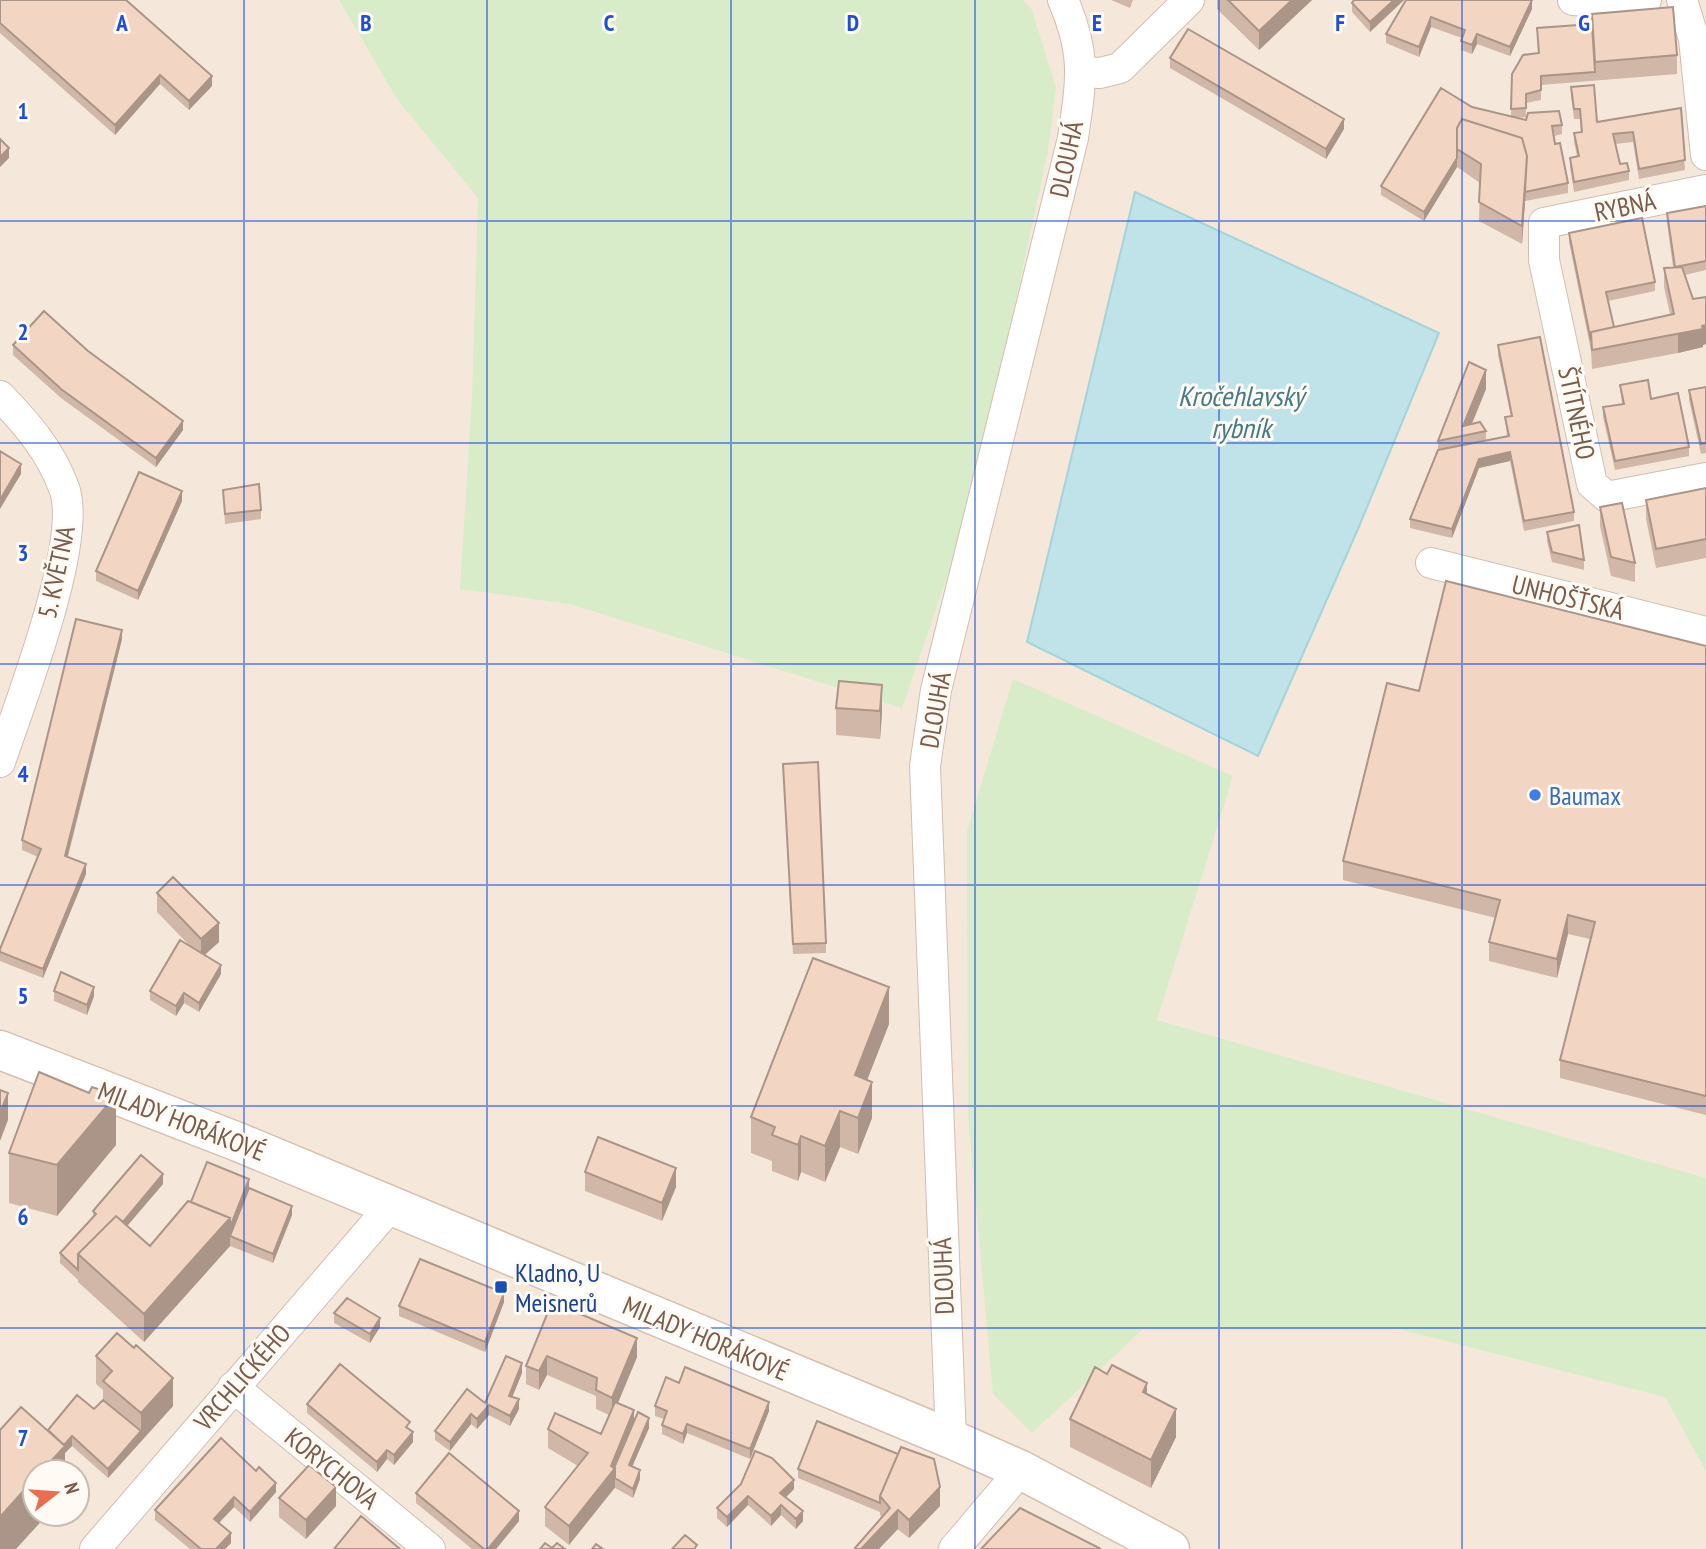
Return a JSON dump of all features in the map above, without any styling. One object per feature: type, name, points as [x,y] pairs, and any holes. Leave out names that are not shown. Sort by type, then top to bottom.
[{"type":"main road","name":"MILADY HORÁKOVÉ","points":[[0,1050],[238,1143],[951,1439],[1021,1470],[1170,1549]]},
{"type":"street","name":"DLOUHÁ","points":[[951,1439],[930,977],[925,766],[936,690],[1073,138],[1082,72],[1073,24],[1063,0]]},
{"type":"street","points":[[1082,72],[1100,73],[1120,68],[1189,0]]},
{"type":"street","points":[[1573,0],[1634,4],[1646,0]]},
{"type":"street","points":[[1682,0],[1695,39],[1706,155]]},
{"type":"street","name":"RYBNÁ","points":[[1544,223],[1706,190]]},
{"type":"street","name":"ŠTÍTNÉHO","points":[[1544,223],[1544,260],[1592,484],[1607,498],[1706,478]]},
{"type":"street","name":"5. KVĚTNA","points":[[0,396],[40,438],[65,489],[69,521],[54,600],[0,762]]},
{"type":"street","name":"UNHOŠŤSKÁ","points":[[1431,563],[1706,632]]},
{"type":"street","name":"VRCHLICKÉHO","points":[[95,1549],[390,1207]]},
{"type":"street","name":"KORYCHOVA","points":[[233,1387],[430,1549]]},
{"type":"street","points":[[954,1549],[1021,1470]]},
{"type":"shaded area","points":[[0,0],[1706,0],[1706,1549],[0,1549]]},
{"type":"green space","points":[[339,0],[1023,0],[1032,10],[1056,88],[1048,151],[972,504],[902,708],[570,604],[460,589],[472,396],[478,198],[397,99]]},
{"type":"green space","points":[[1013,679],[1233,776],[1157,1020],[1706,1178],[1706,1471],[1665,1397],[1398,1329],[1143,1329],[1032,1433],[993,1394],[968,1117],[967,831]]},
{"type":"water","name":"Kročehlavský rybník","points":[[1135,192],[1439,333],[1358,529],[1258,756],[1027,642]]},
{"type":"building","points":[[0,0],[126,0],[212,76],[189,101],[160,75],[115,125],[0,23]]},
{"type":"building","points":[[1228,0],[1292,0],[1259,31]]},
{"type":"building","points":[[1354,0],[1394,0],[1370,22],[1352,3]]},
{"type":"building","points":[[1406,0],[1532,0],[1510,47],[1477,34],[1472,45],[1461,41],[1465,30],[1431,17],[1419,47],[1386,34]]},
{"type":"building","points":[[1673,7],[1677,55],[1595,62],[1592,14]]},
{"type":"building","points":[[1592,24],[1595,72],[1541,76],[1541,90],[1526,94],[1526,108],[1511,109],[1512,74],[1523,55],[1539,53],[1537,28]]},
{"type":"building","points":[[1188,29],[1344,119],[1326,149],[1170,58]]},
{"type":"building","points":[[1594,85],[1597,122],[1681,108],[1685,160],[1639,169],[1633,132],[1613,134],[1620,164],[1627,163],[1629,171],[1574,182],[1570,158],[1579,156],[1574,133],[1582,132],[1580,109],[1574,109],[1571,87]]},
{"type":"building","points":[[1441,88],[1472,107],[1526,120],[1528,113],[1559,111],[1562,125],[1552,126],[1555,144],[1560,143],[1568,183],[1525,192],[1527,156],[1522,138],[1462,119],[1457,128],[1457,158],[1424,212],[1381,186]]},
{"type":"building","points":[[1462,119],[1522,138],[1527,156],[1522,226],[1479,202],[1481,164],[1457,149],[1457,128]]},
{"type":"building","points":[[0,139],[9,148],[0,157]]},
{"type":"building","points":[[1706,206],[1706,261],[1675,267],[1667,213]]},
{"type":"building","points":[[1642,218],[1655,282],[1606,292],[1614,327],[1591,332],[1591,341],[1569,233]]},
{"type":"building","points":[[1682,267],[1693,299],[1706,297],[1706,325],[1702,326],[1703,329],[1592,350],[1591,332],[1674,314],[1664,268]]},
{"type":"building","points":[[44,311],[88,351],[183,421],[156,458],[61,389],[13,345]]},
{"type":"building","points":[[1540,337],[1574,512],[1524,521],[1510,452],[1479,459],[1452,529],[1410,519],[1438,450],[1509,436],[1505,417],[1512,416],[1498,345]]},
{"type":"building","points":[[1469,362],[1486,370],[1463,426],[1480,422],[1486,431],[1438,441]]},
{"type":"building","points":[[1648,380],[1651,399],[1678,393],[1689,447],[1615,461],[1603,407],[1624,404],[1620,385]]},
{"type":"building","points":[[1706,387],[1706,443],[1701,444],[1689,390]]},
{"type":"building","points":[[0,451],[21,464],[0,500]]},
{"type":"building","points":[[139,472],[182,491],[138,591],[96,571]]},
{"type":"building","points":[[259,484],[261,510],[225,514],[223,490]]},
{"type":"building","points":[[1706,488],[1706,539],[1656,549],[1646,500]]},
{"type":"building","points":[[1622,503],[1635,563],[1611,557],[1600,507]]},
{"type":"building","points":[[1579,525],[1584,560],[1552,552],[1547,532]]},
{"type":"building","name":"Baumax","points":[[1446,581],[1706,646],[1706,1096],[1560,1060],[1595,922],[1568,915],[1557,959],[1489,942],[1500,900],[1343,861],[1387,683],[1419,691]]},
{"type":"building","points":[[76,619],[122,630],[65,856],[86,864],[43,969],[0,952],[0,949],[41,849],[22,840]]},
{"type":"building","points":[[839,681],[882,685],[880,711],[836,708]]},
{"type":"building","points":[[818,762],[826,943],[793,944],[783,764]]},
{"type":"building","points":[[173,877],[219,923],[201,939],[157,893]]},
{"type":"building","points":[[180,940],[221,965],[199,1003],[184,993],[176,1006],[150,991]]},
{"type":"building","points":[[813,958],[889,987],[855,1075],[872,1082],[858,1118],[840,1111],[825,1146],[801,1136],[798,1145],[772,1135],[775,1127],[751,1117]]},
{"type":"building","points":[[61,972],[94,987],[87,1005],[54,991]]},
{"type":"building","points":[[39,1072],[89,1093],[92,1087],[116,1095],[57,1165],[9,1153]]},
{"type":"building","points":[[0,1090],[8,1093],[0,1113]]},
{"type":"building","points":[[598,1137],[676,1168],[662,1203],[585,1172]]},
{"type":"building","points":[[141,1155],[163,1174],[123,1222],[116,1216],[78,1254],[78,1270],[60,1253],[96,1214],[93,1211]]},
{"type":"building","points":[[207,1162],[249,1179],[230,1227],[230,1218],[191,1202]]},
{"type":"building","points":[[249,1188],[292,1206],[273,1254],[230,1236]]},
{"type":"building","points":[[188,1201],[230,1218],[144,1314],[78,1254],[116,1216],[150,1246]]},
{"type":"building","points":[[420,1259],[504,1293],[485,1342],[399,1306]]},
{"type":"building","points":[[347,1298],[380,1318],[370,1334],[334,1313]]},
{"type":"building","points":[[552,1302],[637,1338],[612,1398],[596,1390],[597,1378],[547,1356],[539,1371],[526,1366]]},
{"type":"building","points":[[117,1333],[134,1348],[136,1345],[173,1378],[141,1413],[103,1381],[112,1371],[96,1356]]},
{"type":"building","points":[[506,1356],[522,1363],[509,1396],[519,1399],[510,1416],[489,1405],[477,1419],[471,1414],[450,1442],[435,1431],[467,1389],[485,1403]]},
{"type":"building","points":[[340,1364],[410,1422],[406,1427],[413,1432],[394,1455],[387,1450],[377,1462],[307,1404]]},
{"type":"building","points":[[1112,1365],[1147,1383],[1143,1392],[1176,1409],[1151,1460],[1070,1419],[1095,1367],[1107,1374]]},
{"type":"building","points":[[685,1367],[769,1402],[750,1449],[687,1424],[683,1434],[662,1425],[667,1411],[655,1406],[666,1377],[679,1383]]},
{"type":"building","points":[[77,1395],[94,1409],[103,1400],[141,1431],[108,1469],[72,1436],[64,1445],[48,1430]]},
{"type":"building","points":[[615,1402],[634,1410],[611,1466],[615,1468],[569,1526],[545,1507],[588,1453],[548,1429],[555,1413],[601,1434]]},
{"type":"building","points":[[21,1407],[65,1446],[54,1458],[21,1458],[21,1494],[0,1517],[0,1430]]},
{"type":"building","points":[[638,1412],[649,1418],[629,1465],[640,1470],[633,1489],[615,1478],[614,1468]]},
{"type":"building","points":[[817,1421],[898,1454],[880,1496],[880,1503],[798,1469]]},
{"type":"building","points":[[221,1438],[256,1471],[259,1467],[276,1483],[250,1512],[234,1497],[214,1519],[231,1533],[216,1549],[201,1549],[155,1510]]},
{"type":"building","points":[[901,1447],[934,1459],[940,1487],[909,1520],[898,1510],[861,1549],[856,1549],[890,1508],[880,1496]]},
{"type":"building","points":[[755,1451],[772,1458],[794,1480],[780,1493],[803,1511],[796,1519],[781,1505],[771,1516],[748,1496],[727,1517],[717,1508],[741,1484]]},
{"type":"building","points":[[449,1453],[519,1511],[488,1549],[484,1549],[416,1493]]},
{"type":"building","points":[[309,1465],[336,1487],[306,1520],[279,1498]]},
{"type":"building","points":[[1020,1508],[1101,1549],[981,1549]]},
{"type":"building","points":[[361,1516],[400,1549],[334,1549]]},
{"type":"building","points":[[685,1535],[697,1545],[694,1549],[672,1549]]},
{"type":"building","points":[[545,1543],[552,1548],[557,1543],[565,1549],[540,1549]]},
{"type":"place","name":"Baumax","points":[[1535,795]]},
{"type":"place","name":"Kladno, U Meisnerů","points":[[501,1287]]}]
